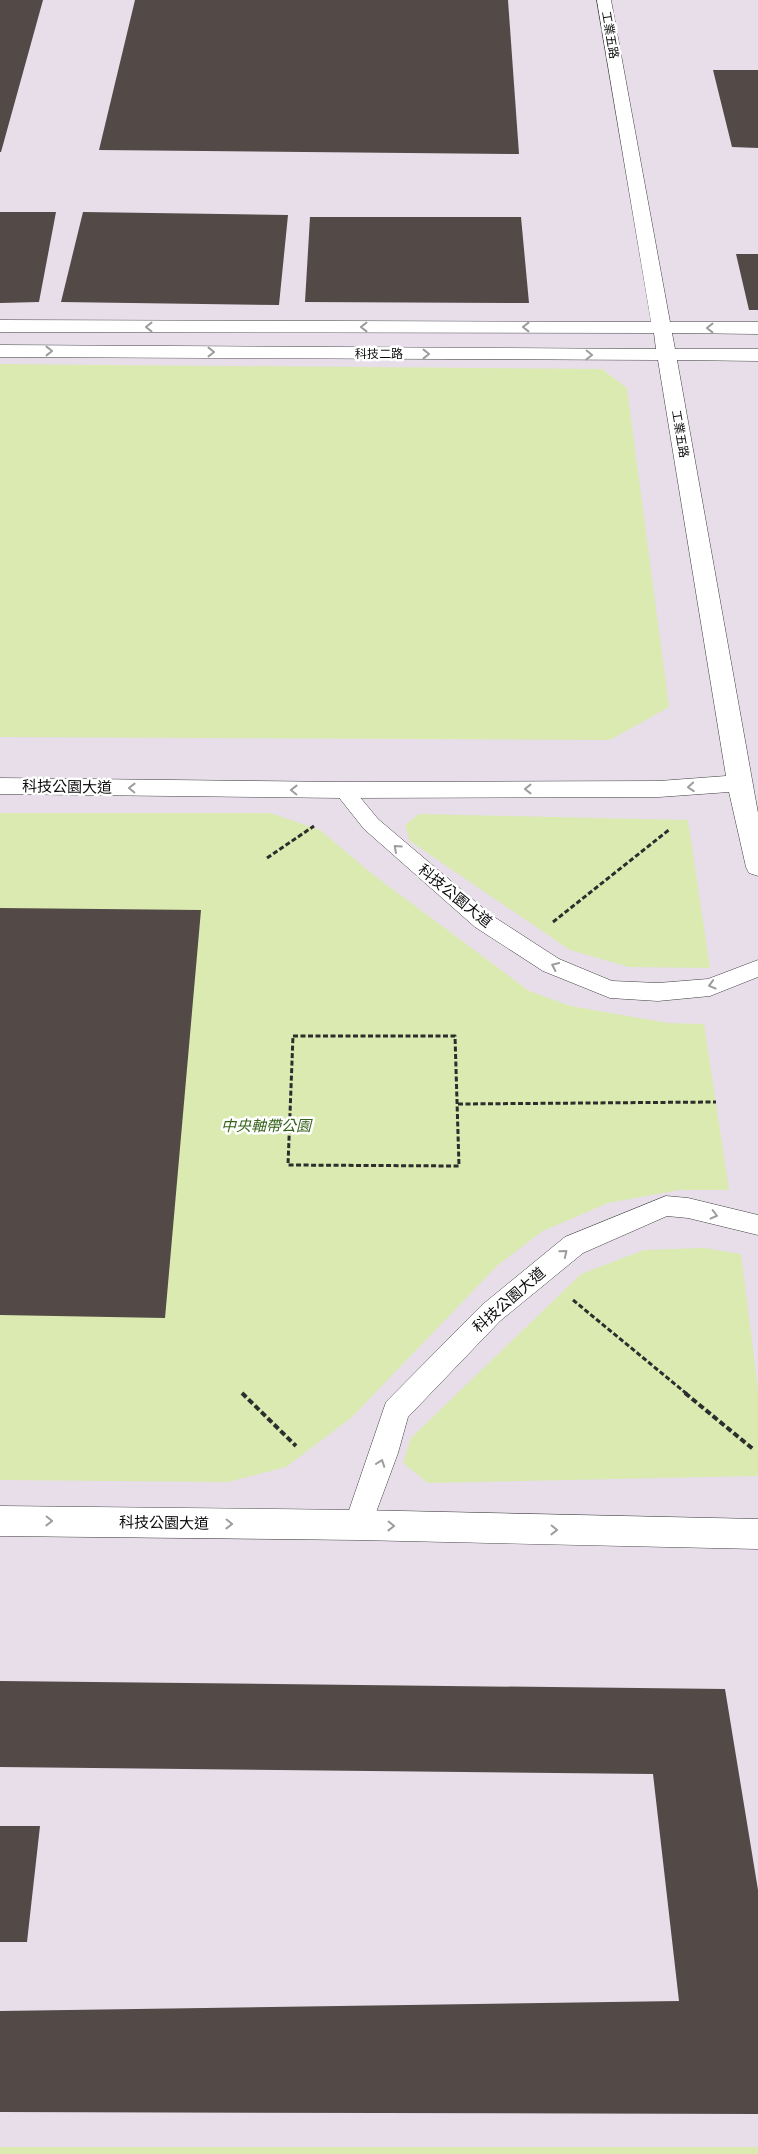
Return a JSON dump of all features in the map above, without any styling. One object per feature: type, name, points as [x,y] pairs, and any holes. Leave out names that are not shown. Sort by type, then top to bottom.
[{"type":"street","name":"工業五路","points":[[604,0],[652,284],[667,356],[739,783],[758,867]]},
{"type":"street","name":"科技二路","points":[[0,326],[758,328]]},
{"type":"street","name":"科技二路","points":[[0,351],[758,355]]},
{"type":"street","name":"科技公園大道","points":[[0,786],[343,790],[659,789],[739,783]]},
{"type":"street","name":"科技公園大道","points":[[0,1521],[358,1525],[758,1534]]},
{"type":"lane","name":"科技公園大道","points":[[343,790],[371,824],[483,921],[551,965],[610,989],[658,992],[710,987],[758,968]]},
{"type":"lane","name":"科技公園大道","points":[[358,1525],[384,1453],[396,1411],[490,1313],[574,1245],[666,1206],[688,1208],[758,1226]]},
{"type":"path","points":[[266,858],[319,823]]},
{"type":"path","points":[[551,924],[670,830]]},
{"type":"path","points":[[293,1036],[455,1036],[458,1104],[459,1166],[288,1165],[293,1036]]},
{"type":"path","points":[[458,1104],[716,1102]]},
{"type":"path","points":[[574,1300],[753,1450]]},
{"type":"path","points":[[242,1393],[296,1446]]},
{"type":"shaded area","points":[[0,0],[758,0],[758,2154],[0,2154]]},
{"type":"green space","points":[[0,364],[602,369],[627,388],[669,707],[610,740],[0,737]]},
{"type":"green space","name":"中央軸帶公園","points":[[0,813],[270,813],[320,830],[371,873],[529,991],[571,1006],[668,1023],[704,1024],[729,1190],[679,1190],[608,1203],[543,1231],[498,1265],[351,1418],[286,1467],[228,1482],[0,1480]]},
{"type":"green space","points":[[419,814],[688,820],[710,968],[629,967],[570,950],[410,841],[405,825]]},
{"type":"green space","points":[[704,1248],[741,1254],[758,1389],[758,1476],[428,1483],[403,1463],[411,1438],[581,1274],[644,1250]]},
{"type":"green space","points":[[0,2147],[758,2147],[758,2154],[0,2154]]},
{"type":"building","points":[[0,0],[43,0],[1,152],[0,152]]},
{"type":"building","points":[[135,0],[508,0],[519,154],[99,150]]},
{"type":"building","points":[[713,70],[758,70],[758,148],[732,147]]},
{"type":"building","points":[[0,212],[56,212],[39,302],[0,303]]},
{"type":"building","points":[[83,212],[288,215],[279,305],[61,302]]},
{"type":"building","points":[[310,217],[521,217],[529,303],[305,302]]},
{"type":"building","points":[[736,254],[758,254],[758,310],[749,310]]},
{"type":"building","points":[[0,908],[201,910],[165,1318],[0,1315]]},
{"type":"building","points":[[0,1681],[725,1689],[758,1890],[758,2114],[0,2112],[0,2011],[679,2001],[653,1774],[0,1767]]},
{"type":"building","points":[[0,1826],[40,1826],[27,1942],[0,1942]]}]
